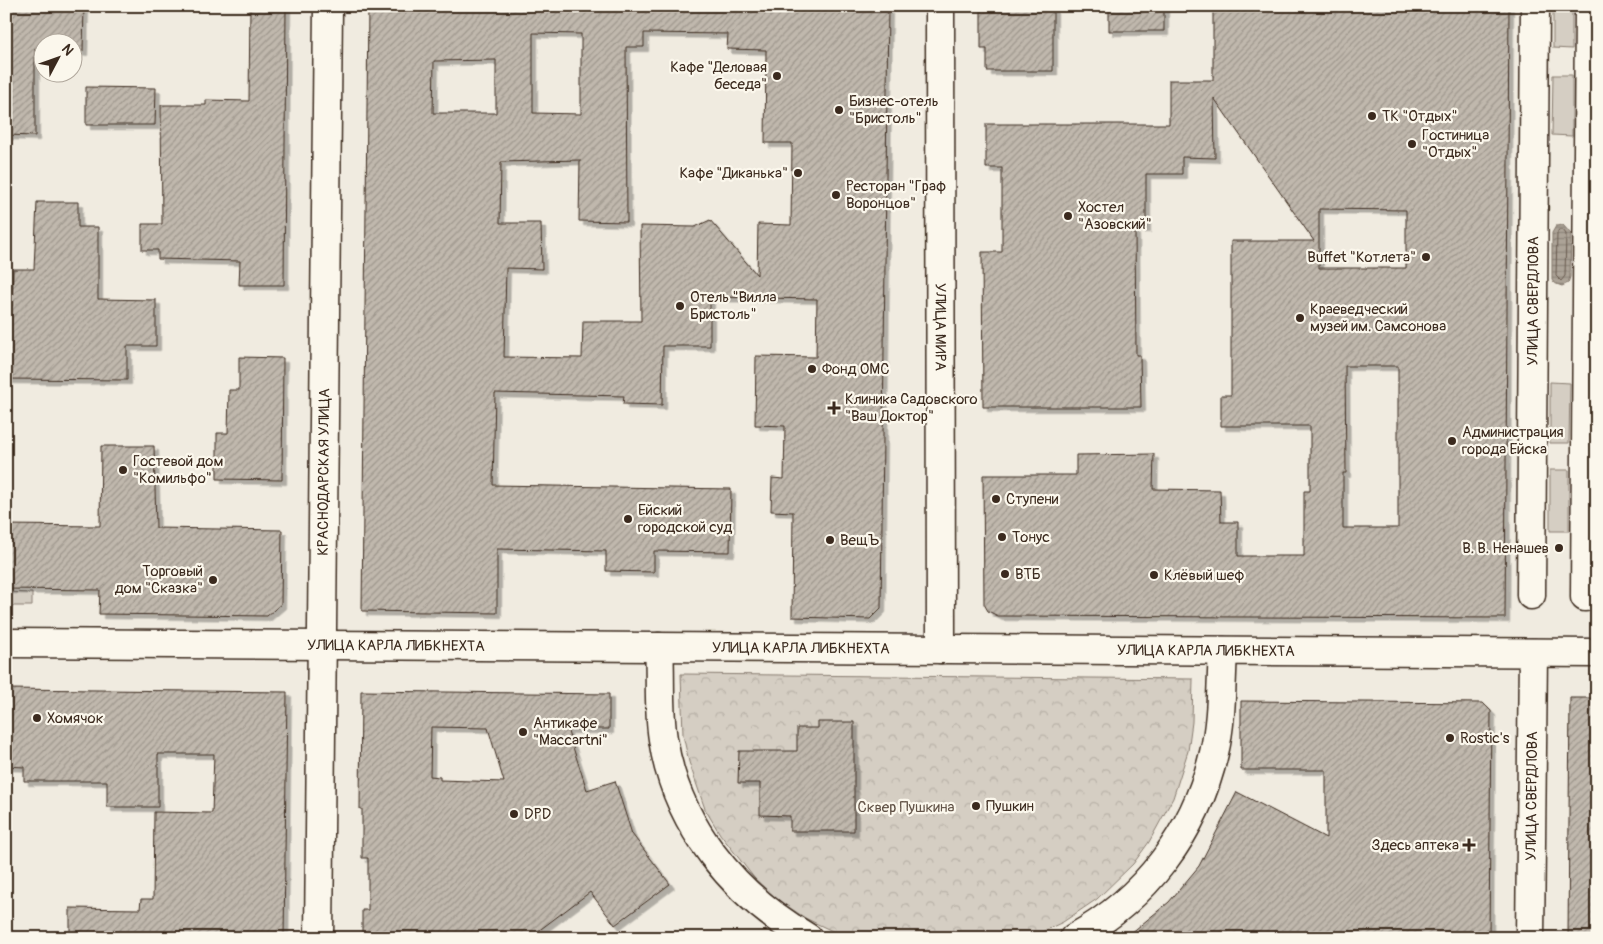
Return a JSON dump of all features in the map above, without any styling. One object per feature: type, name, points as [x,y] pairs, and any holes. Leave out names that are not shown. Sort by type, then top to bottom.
[{"type":"street","name":"КРАСНОДАРСКАЯ УЛИЦА","points":[[319,938],[328,6]]},
{"type":"street","name":"УЛИЦА МИРА","points":[[940,6],[941,649]]},
{"type":"street","name":"УЛИЦА СВЕРДЛОВА","points":[[1531,595],[1535,6]]},
{"type":"street","points":[[1585,597],[1590,6]]},
{"type":"street","name":"УЛИЦА КАРЛА ЛИБКНЕХТА","points":[[6,643],[1597,653]]},
{"type":"street","points":[[660,647],[663,738],[674,780],[690,818],[721,866],[742,889],[764,909],[808,938]]},
{"type":"street","points":[[1074,938],[1095,925],[1135,893],[1172,850],[1188,824],[1206,781],[1214,752],[1220,719],[1223,651]]},
{"type":"street","name":"УЛИЦА СВЕРДЛОВА","points":[[1530,938],[1532,653]]},
{"type":"green space","points":[[1553,6],[1572,6],[1572,49],[1553,48]]},
{"type":"green space","points":[[1553,75],[1572,75],[1572,136],[1552,135]]},
{"type":"green space","points":[[1550,382],[1570,383],[1569,443],[1550,443]]},
{"type":"green space","points":[[1550,470],[1569,470],[1569,531],[1550,531]]},
{"type":"green space","points":[[6,592],[32,593],[32,606],[6,606]]},
{"type":"green space","name":"Сквер Пушкина","points":[[681,674],[1193,679],[1192,722],[1188,751],[1173,798],[1149,842],[1133,864],[1097,899],[1063,922],[1029,938],[847,938],[805,918],[777,899],[755,879],[720,834],[705,809],[689,762],[683,735]]},
{"type":"water","points":[[1563,225],[1571,234],[1570,277],[1568,283],[1562,286],[1554,283],[1552,280],[1552,233],[1556,226]]},
{"type":"building","points":[[6,6],[84,6],[83,51],[82,32],[32,32],[32,82],[35,82],[35,136],[6,135]]},
{"type":"building","points":[[250,6],[286,6],[284,285],[239,285],[240,261],[158,259],[158,250],[142,250],[142,224],[162,224],[161,105],[206,105],[206,100],[249,101]]},
{"type":"building","points":[[368,6],[888,6],[881,608],[870,619],[792,617],[793,512],[771,511],[772,478],[784,479],[785,426],[755,425],[756,356],[816,357],[817,299],[710,297],[710,346],[663,346],[662,405],[623,404],[624,396],[495,393],[493,485],[731,489],[730,552],[654,551],[654,572],[606,571],[606,551],[497,549],[497,613],[362,611]],"holes":[[[533,33],[581,34],[581,114],[533,113]],[[644,33],[728,34],[727,49],[766,50],[765,143],[792,143],[791,225],[758,224],[757,275],[710,220],[695,227],[640,226],[641,321],[583,321],[582,358],[504,357],[506,268],[542,269],[541,223],[500,223],[501,162],[580,160],[579,221],[627,222],[626,47],[644,47]],[[496,60],[496,113],[433,113],[434,61]]]},
{"type":"building","points":[[981,6],[1053,6],[1053,71],[987,71],[987,49],[981,49]]},
{"type":"building","points":[[1109,6],[1164,6],[1164,31],[1109,31]]},
{"type":"building","points":[[1213,6],[1509,6],[1505,618],[998,616],[988,611],[984,604],[983,475],[1076,475],[1076,455],[1154,454],[1153,489],[1220,490],[1221,522],[1238,522],[1238,556],[1304,556],[1304,491],[1310,491],[1310,426],[1221,426],[1221,395],[1231,395],[1231,241],[1314,241],[1214,98],[1215,158],[1182,157],[1182,174],[1146,174],[1146,228],[1135,228],[1136,355],[1140,355],[1141,407],[983,407],[982,252],[1002,252],[1002,168],[986,168],[986,124],[1169,124],[1169,80],[1213,80]],"holes":[[[1319,209],[1406,210],[1406,268],[1319,268]],[[1345,366],[1398,366],[1398,528],[1343,528],[1343,473],[1346,473]]]},
{"type":"building","points":[[86,87],[156,88],[155,125],[86,125]]},
{"type":"building","points":[[37,202],[78,202],[78,227],[98,227],[98,299],[156,300],[156,346],[127,346],[127,380],[6,379],[6,306],[12,306],[13,269],[34,269]]},
{"type":"building","points":[[239,357],[283,358],[282,480],[217,479],[217,433],[228,433],[229,390],[239,390]]},
{"type":"building","points":[[101,446],[154,446],[156,528],[282,530],[281,604],[267,616],[99,614],[100,590],[6,589],[6,525],[100,526]]},
{"type":"building","points":[[6,689],[287,692],[284,938],[70,938],[70,908],[140,909],[141,899],[153,899],[154,812],[212,813],[214,754],[158,754],[158,807],[107,807],[107,781],[24,781],[24,767],[6,766]]},
{"type":"building","points":[[361,691],[609,694],[609,729],[567,729],[587,790],[615,781],[632,834],[670,884],[615,925],[590,892],[533,935],[403,933],[403,938],[362,938],[362,910],[368,910],[368,858],[362,858],[362,809],[360,809]],"holes":[[[431,727],[488,728],[504,782],[440,780],[440,777],[430,776]]]},
{"type":"building","points":[[1570,698],[1597,698],[1597,938],[1568,938]]},
{"type":"building","points":[[1241,701],[1483,703],[1491,711],[1489,938],[1125,938],[1169,902],[1199,866],[1237,792],[1326,838],[1326,770],[1241,770]]},
{"type":"building","points":[[818,722],[854,722],[854,831],[790,831],[790,816],[760,815],[760,783],[738,783],[739,751],[797,751],[797,728],[818,728]]},
{"type":"place","name":"Кафе \"Деловая беседа\"","points":[[777,76]]},
{"type":"place","name":"Бизнес-отель \"Бристоль\"","points":[[839,110]]},
{"type":"place","name":"ТК \"Отдых\"","points":[[1372,116]]},
{"type":"place","name":"Гостиница \"Отдых\"","points":[[1412,144]]},
{"type":"place","name":"Кафе \"Диканька\"","points":[[798,173]]},
{"type":"place","name":"Ресторан \"Граф Воронцов\"","points":[[836,195]]},
{"type":"place","name":"Хостел \"Азовский\"","points":[[1068,216]]},
{"type":"place","name":"Buffet \"Котлета\"","points":[[1426,257]]},
{"type":"place","name":"Отель \"Вилла Бристоль\"","points":[[680,306]]},
{"type":"place","name":"Краеведческий музей им. Самсонова","points":[[1300,318]]},
{"type":"place","name":"Фонд ОМС","points":[[812,369]]},
{"type":"place","name":"Клиника Садовского \"Ваш Доктор\"","points":[[834,408]]},
{"type":"place","name":"Администрация города Ейска","points":[[1452,441]]},
{"type":"place","name":"Гостевой дом \"Комильфо\"","points":[[123,470]]},
{"type":"place","name":"Ступени","points":[[996,499]]},
{"type":"place","name":"Ейский городской суд","points":[[628,519]]},
{"type":"place","name":"Тонус","points":[[1002,537]]},
{"type":"place","name":"ВещЪ","points":[[830,540]]},
{"type":"place","name":"В. В. Ненашев","points":[[1559,548]]},
{"type":"place","name":"ВТБ","points":[[1005,574]]},
{"type":"place","name":"Клёвый шеф","points":[[1154,575]]},
{"type":"place","name":"Торговый дом \"Сказка\"","points":[[213,580]]},
{"type":"place","name":"Хомячок","points":[[37,718]]},
{"type":"place","name":"Антикафе \"Maccartni\"","points":[[523,732]]},
{"type":"place","name":"Rostic's","points":[[1450,738]]},
{"type":"place","name":"Пушкин","points":[[976,806]]},
{"type":"place","name":"DPD","points":[[514,814]]},
{"type":"place","name":"Здесь аптека","points":[[1469,845]]}]
